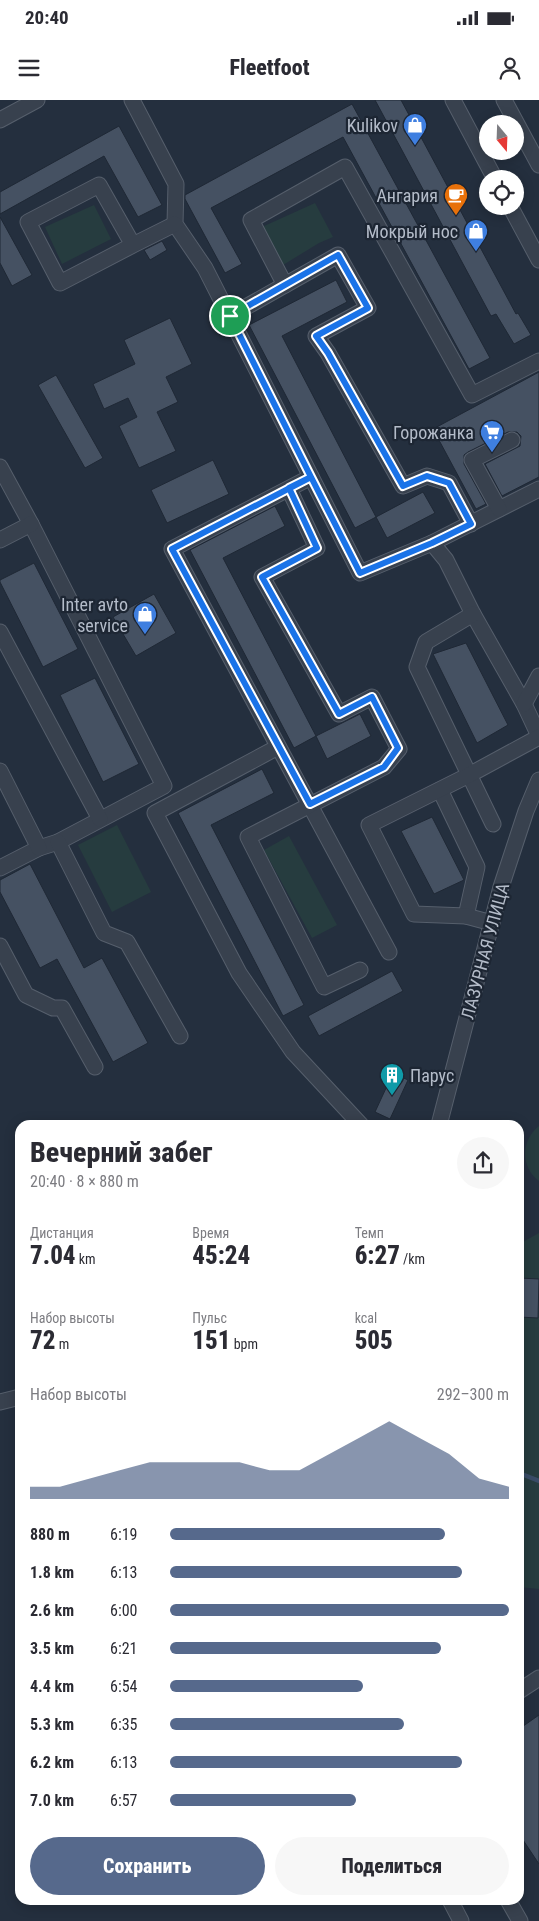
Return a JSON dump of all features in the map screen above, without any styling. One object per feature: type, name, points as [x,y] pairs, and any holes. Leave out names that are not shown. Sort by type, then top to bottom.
[{"type":"street","points":[[0,120],[37,100]]},
{"type":"street","points":[[132,100],[176,184],[175,224],[205,268],[360,573],[432,543],[539,489]]},
{"type":"street","points":[[453,100],[490,170]]},
{"type":"street","points":[[504,100],[539,165]]},
{"type":"street","points":[[285,285],[251,220],[345,167],[472,395],[539,361]]},
{"type":"street","points":[[133,245],[99,185],[28,222],[60,283],[175,224]]},
{"type":"street","points":[[515,215],[539,260]]},
{"type":"street","points":[[230,316],[338,255],[368,308],[316,336],[328,353],[403,486],[427,476],[449,483],[471,524]]},
{"type":"street","points":[[499,509],[472,460],[512,440]]},
{"type":"street","points":[[0,467],[31,524],[164,786],[58,842],[39,848],[0,868]]},
{"type":"street","points":[[311,477],[172,549],[389,952]]},
{"type":"street","points":[[289,488],[317,548],[262,577],[339,714],[372,697],[398,748],[384,767],[248,836],[324,987],[360,970]]},
{"type":"street","points":[[0,540],[31,524]]},
{"type":"street","points":[[432,543],[446,560],[473,614],[524,704],[539,737],[469,775],[369,825],[414,914],[466,916],[492,922]]},
{"type":"street","points":[[473,614],[426,642],[417,667],[493,824]]},
{"type":"street","points":[[0,632],[100,819]]},
{"type":"street","points":[[524,704],[539,676]]},
{"type":"street","points":[[278,747],[155,813],[239,973],[293,1052],[356,1120]]},
{"type":"street","points":[[0,772],[39,848]]},
{"type":"street","name":"ЛАЗУРНАЯ УЛИЦА","points":[[440,1120],[492,922],[526,811],[539,780]]},
{"type":"street","points":[[440,790],[477,867],[466,916]]},
{"type":"street","points":[[58,842],[104,933],[127,942],[180,1036]]},
{"type":"street","points":[[0,946],[26,995],[53,1008],[62,1008],[95,1067]]},
{"type":"street","points":[[0,1402],[15,1398]]},
{"type":"street","points":[[524,1688],[539,1678]]},
{"type":"street","points":[[453,1905],[461,1921]]},
{"type":"street","points":[[511,1905],[520,1921]]},
{"type":"green space","points":[[315,203],[333,237],[319,243],[283,265],[262,227]]},
{"type":"green space","points":[[94,205],[111,239],[62,264],[45,227]]},
{"type":"green space","points":[[117,825],[151,892],[112,912],[78,845]]},
{"type":"green space","points":[[289,836],[337,925],[312,938],[264,850]]},
{"type":"green space","points":[[539,1126],[539,1181],[528,1168],[525,1154],[529,1139]]},
{"type":"green space","points":[[539,1233],[539,1589],[524,1588],[524,1241]]},
{"type":"building","points":[[375,100],[401,100],[516,314],[518,313],[531,335],[514,344],[496,314],[491,316]]},
{"type":"building","points":[[352,104],[490,358],[469,369],[343,137],[211,208],[242,264],[225,273],[185,199],[185,195]]},
{"type":"building","points":[[119,126],[162,205],[138,217],[104,156],[0,214],[0,192]]},
{"type":"building","points":[[0,217],[32,275],[12,286],[0,263]]},
{"type":"building","points":[[162,241],[167,250],[150,260],[144,250]]},
{"type":"building","points":[[336,280],[347,302],[282,336],[376,517],[355,528],[249,325]]},
{"type":"building","points":[[170,318],[192,364],[166,377],[178,402],[157,412],[176,451],[139,468],[119,426],[137,417],[128,398],[104,409],[93,384],[135,364],[124,340]]},
{"type":"building","name":"Горожанка","points":[[539,372],[539,477],[502,496],[485,464],[520,446],[521,436],[517,432],[508,432],[468,452],[464,455],[464,464],[486,504],[476,509],[433,429]]},
{"type":"building","points":[[56,375],[103,458],[85,468],[38,385]]},
{"type":"building","points":[[213,460],[229,494],[167,523],[151,490]]},
{"type":"building","points":[[423,492],[435,513],[387,538],[376,517]]},
{"type":"building","points":[[275,506],[285,526],[223,558],[316,736],[294,748],[190,550]]},
{"type":"building","points":[[34,563],[78,649],[43,667],[0,582],[0,580]]},
{"type":"building","points":[[154,594],[176,633],[136,656],[113,617]]},
{"type":"building","points":[[466,643],[508,725],[477,743],[433,654]]},
{"type":"building","points":[[95,678],[139,764],[103,782],[60,695]]},
{"type":"building","points":[[360,714],[371,736],[327,759],[316,736]]},
{"type":"building","points":[[262,769],[274,793],[211,825],[304,1005],[283,1016],[178,813]]},
{"type":"building","points":[[432,817],[464,880],[434,894],[401,831]]},
{"type":"building","points":[[30,864],[84,968],[102,958],[148,1043],[113,1062],[57,959],[40,968],[0,892],[0,880]]},
{"type":"building","points":[[392,971],[403,991],[319,1036],[308,1016]]},
{"type":"building","name":"Парус","points":[[393,1073],[408,1080],[390,1119],[375,1112]]},
{"type":"building","points":[[524,1278],[539,1279],[538,1318],[524,1317]]},
{"type":"building","points":[[539,1715],[539,1864],[524,1842],[524,1726]]},
{"type":"waterway","points":[[524,1475],[539,1481]]},
{"type":"place","name":"Kulikov","points":[[415,146]]},
{"type":"place","name":"Ангария","points":[[456,216]]},
{"type":"place","name":"Мокрый нос","points":[[476,252]]},
{"type":"place","name":"Горожанка","points":[[492,453]]},
{"type":"place","name":"Inter avto service","points":[[145,635]]},
{"type":"place","name":"Парус","points":[[392,1096]]},
{"type":"route","points":[[230,316],[311,477],[230,519],[172,549],[310,804],[384,767],[398,748],[372,697],[339,714],[262,577],[317,548],[289,488],[311,477],[360,573],[432,543],[471,524],[449,483],[427,476],[403,486],[328,353],[316,336],[368,308],[338,255],[230,316]]}]
